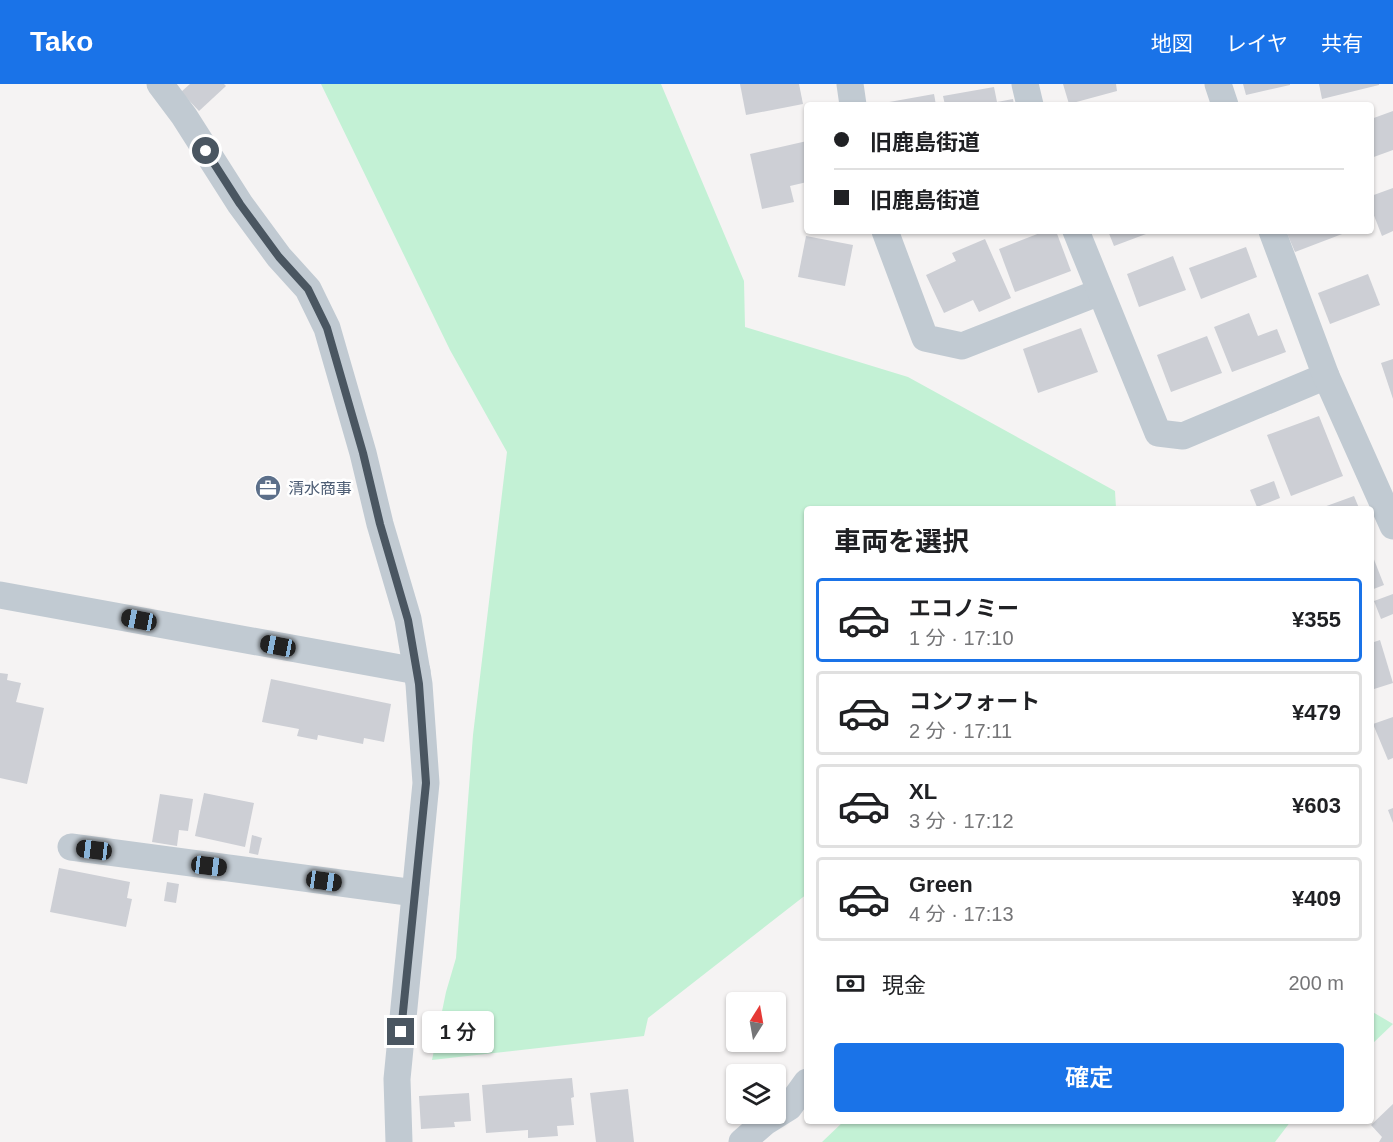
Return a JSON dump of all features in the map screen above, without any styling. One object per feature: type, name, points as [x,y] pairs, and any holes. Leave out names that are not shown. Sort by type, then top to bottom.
[{"type":"street","points":[[160,84],[184,116],[240,204],[279,257],[308,289],[327,328],[408,620],[417,671],[426,783],[396,1079],[399,1142]]},
{"type":"street","points":[[850,84],[853,102]]},
{"type":"street","points":[[1025,84],[1029,102]]},
{"type":"street","points":[[1218,84],[1224,102]]},
{"type":"street","points":[[886,234],[925,338],[962,346],[1100,292]]},
{"type":"street","points":[[1077,234],[1158,433],[1183,436],[1326,376]]},
{"type":"street","points":[[1273,234],[1326,376],[1393,526]]},
{"type":"street","points":[[0,595],[417,671]]},
{"type":"street","points":[[71,847],[415,893]]},
{"type":"street","points":[[742,1142],[765,1122],[789,1107],[804,1086]]},
{"type":"green space","points":[[321,84],[661,84],[744,281],[745,327],[908,377],[1115,491],[1116,506],[804,506],[804,896],[648,1018],[644,1036],[432,1060],[446,992],[456,958],[473,735],[507,452],[450,350]]},
{"type":"green space","points":[[1374,1013],[1393,1024],[1374,1042]]},
{"type":"green space","points":[[841,1124],[1289,1124],[1275,1142],[822,1142]]},
{"type":"building","points":[[190,84],[224,84],[226,86],[199,111],[181,92]]},
{"type":"building","points":[[740,84],[799,84],[803,104],[746,115]]},
{"type":"building","points":[[1063,84],[1116,84],[1117,91],[1068,102]]},
{"type":"building","points":[[1243,84],[1290,84],[1290,85],[1246,95]]},
{"type":"building","points":[[1319,84],[1379,84],[1379,85],[1322,99]]},
{"type":"building","points":[[994,87],[997,102],[944,102],[943,96]]},
{"type":"building","points":[[934,94],[935,102],[889,102]]},
{"type":"building","points":[[1013,99],[1014,102],[997,102]]},
{"type":"building","points":[[1393,111],[1393,150],[1374,157],[1374,118]]},
{"type":"building","points":[[804,142],[804,183],[790,186],[794,202],[762,209],[750,154]]},
{"type":"building","points":[[1393,188],[1393,231],[1382,236],[1374,216],[1374,195]]},
{"type":"building","points":[[1037,234],[1057,234],[1071,271],[1015,292],[999,249]]},
{"type":"building","points":[[1109,234],[1146,234],[1114,246]]},
{"type":"building","points":[[1287,234],[1342,234],[1295,252]]},
{"type":"building","points":[[806,236],[853,245],[845,286],[798,277]]},
{"type":"building","points":[[985,239],[1011,298],[979,312],[973,300],[944,313],[926,275],[956,261],[952,253]]},
{"type":"building","points":[[1246,247],[1257,277],[1201,299],[1189,268]]},
{"type":"building","points":[[1173,256],[1186,290],[1139,307],[1127,274]]},
{"type":"building","points":[[1368,274],[1380,305],[1330,324],[1318,293]]},
{"type":"building","points":[[1249,313],[1258,336],[1277,329],[1286,352],[1232,372],[1214,327]]},
{"type":"building","points":[[1081,328],[1098,372],[1038,393],[1023,349]]},
{"type":"building","points":[[1207,336],[1222,373],[1171,392],[1157,355]]},
{"type":"building","points":[[1393,359],[1393,399],[1381,363]]},
{"type":"building","points":[[1319,416],[1343,476],[1291,496],[1267,435]]},
{"type":"building","points":[[1274,481],[1280,498],[1257,506],[1250,490]]},
{"type":"building","points":[[1354,496],[1358,506],[1326,506]]},
{"type":"building","points":[[1374,560],[1384,585],[1374,589]]},
{"type":"building","points":[[1393,594],[1393,614],[1381,619],[1374,601]]},
{"type":"building","points":[[1380,640],[1393,683],[1374,689],[1374,642]]},
{"type":"building","points":[[0,673],[8,674],[7,680],[21,683],[16,702],[44,708],[27,784],[0,778]]},
{"type":"building","points":[[271,679],[391,704],[384,742],[364,738],[363,744],[318,735],[317,740],[297,736],[299,729],[262,722]]},
{"type":"building","points":[[1393,717],[1393,758],[1388,760],[1374,724]]},
{"type":"building","points":[[204,793],[254,803],[245,847],[195,836]]},
{"type":"building","points":[[160,794],[193,799],[188,831],[179,830],[177,846],[152,842]]},
{"type":"building","points":[[1393,808],[1393,823],[1388,810]]},
{"type":"building","points":[[252,835],[262,838],[258,855],[249,853]]},
{"type":"building","points":[[59,868],[130,882],[127,898],[132,899],[126,927],[50,912]]},
{"type":"building","points":[[167,882],[179,884],[176,903],[164,901]]},
{"type":"building","points":[[572,1078],[574,1097],[571,1098],[574,1125],[557,1126],[558,1136],[528,1138],[528,1130],[486,1133],[482,1085]]},
{"type":"building","points":[[628,1089],[634,1142],[596,1142],[590,1093]]},
{"type":"building","points":[[469,1093],[471,1121],[454,1122],[455,1127],[421,1129],[419,1096]]},
{"type":"building","points":[[1393,1104],[1393,1142],[1379,1142],[1382,1137],[1371,1125]]},
{"type":"place","name":"清水商事","points":[[268,488]]},
{"type":"route","points":[[206,151],[240,204],[279,257],[308,289],[327,328],[408,620],[419,684],[426,783],[401,1032]]}]
